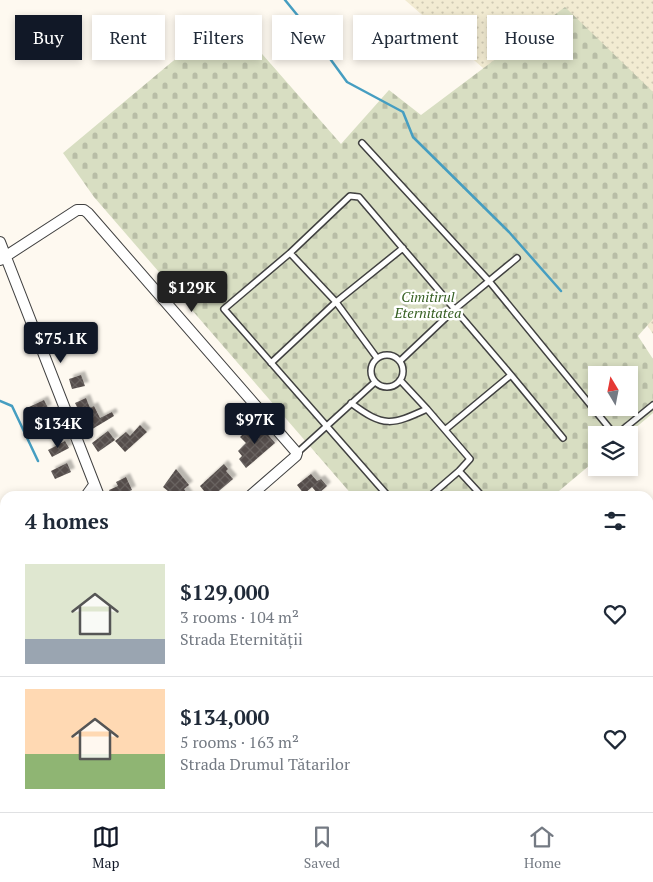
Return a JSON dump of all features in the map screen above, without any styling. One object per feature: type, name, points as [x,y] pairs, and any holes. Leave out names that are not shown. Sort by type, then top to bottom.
[{"type":"street","points":[[3,258],[77,210],[84,210],[297,452],[296,456],[256,491]]},
{"type":"street","points":[[0,242],[3,258],[97,491]]},
{"type":"street","points":[[90,491],[94,485]]},
{"type":"lane","points":[[362,143],[489,281],[609,426]]},
{"type":"lane","points":[[384,491],[224,309],[290,253],[350,196],[359,197],[511,374],[563,438]]},
{"type":"lane","points":[[271,363],[336,302],[403,248]]},
{"type":"lane","points":[[290,253],[336,302],[377,358]]},
{"type":"lane","points":[[400,361],[455,309],[517,258]]},
{"type":"lane","points":[[390,355],[400,361],[403,370],[400,380],[387,387],[375,382],[370,370],[377,358],[390,355]]},
{"type":"lane","points":[[446,429],[511,374]]},
{"type":"lane","points":[[400,380],[446,429],[470,459],[436,491]]},
{"type":"lane","points":[[297,452],[375,382]]},
{"type":"lane","points":[[351,403],[377,421],[400,421],[427,409]]},
{"type":"lane","points":[[627,426],[653,405]]},
{"type":"lane","points":[[459,471],[477,491]]},
{"type":"shaded area","points":[[405,0],[653,0],[653,334],[604,261],[498,81],[474,60],[477,60],[477,15],[422,15]]},
{"type":"green space","name":"Cimitirul Eternitatea","points":[[565,7],[653,92],[653,319],[638,336],[653,359],[653,413],[638,426],[588,426],[588,467],[559,491],[349,491],[94,197],[63,153],[175,59],[262,60],[262,54],[341,144],[389,90],[421,115],[494,60],[573,60],[573,15],[554,15]]},
{"type":"building","points":[[81,375],[85,386],[72,389],[69,379]]},
{"type":"building","points":[[86,398],[90,408],[94,406],[100,418],[112,412],[114,416],[89,431],[75,403]]},
{"type":"building","points":[[44,400],[48,408],[33,416],[29,407]]},
{"type":"building","points":[[259,424],[275,443],[246,468],[239,459],[242,456],[238,451],[246,443],[240,437],[247,430],[250,432]]},
{"type":"building","points":[[140,425],[147,432],[125,452],[115,441],[126,432],[130,436]]},
{"type":"building","points":[[108,431],[115,440],[98,452],[92,443]]},
{"type":"building","points":[[65,441],[69,448],[52,457],[48,450]]},
{"type":"building","points":[[67,463],[71,472],[55,479],[51,471]]},
{"type":"building","points":[[224,464],[228,469],[226,471],[233,479],[219,491],[204,491],[200,486]]},
{"type":"building","points":[[176,469],[189,485],[184,489],[185,491],[168,491],[163,487]]},
{"type":"building","points":[[311,474],[317,481],[321,479],[327,486],[321,491],[315,491],[312,487],[307,491],[302,491],[297,485]]},
{"type":"building","points":[[126,477],[132,490],[110,491],[118,486],[116,482]]},
{"type":"waterway","points":[[285,0],[347,82],[403,112],[413,137],[509,232],[561,291]]},
{"type":"waterway","points":[[0,401],[12,406],[38,461]]}]
